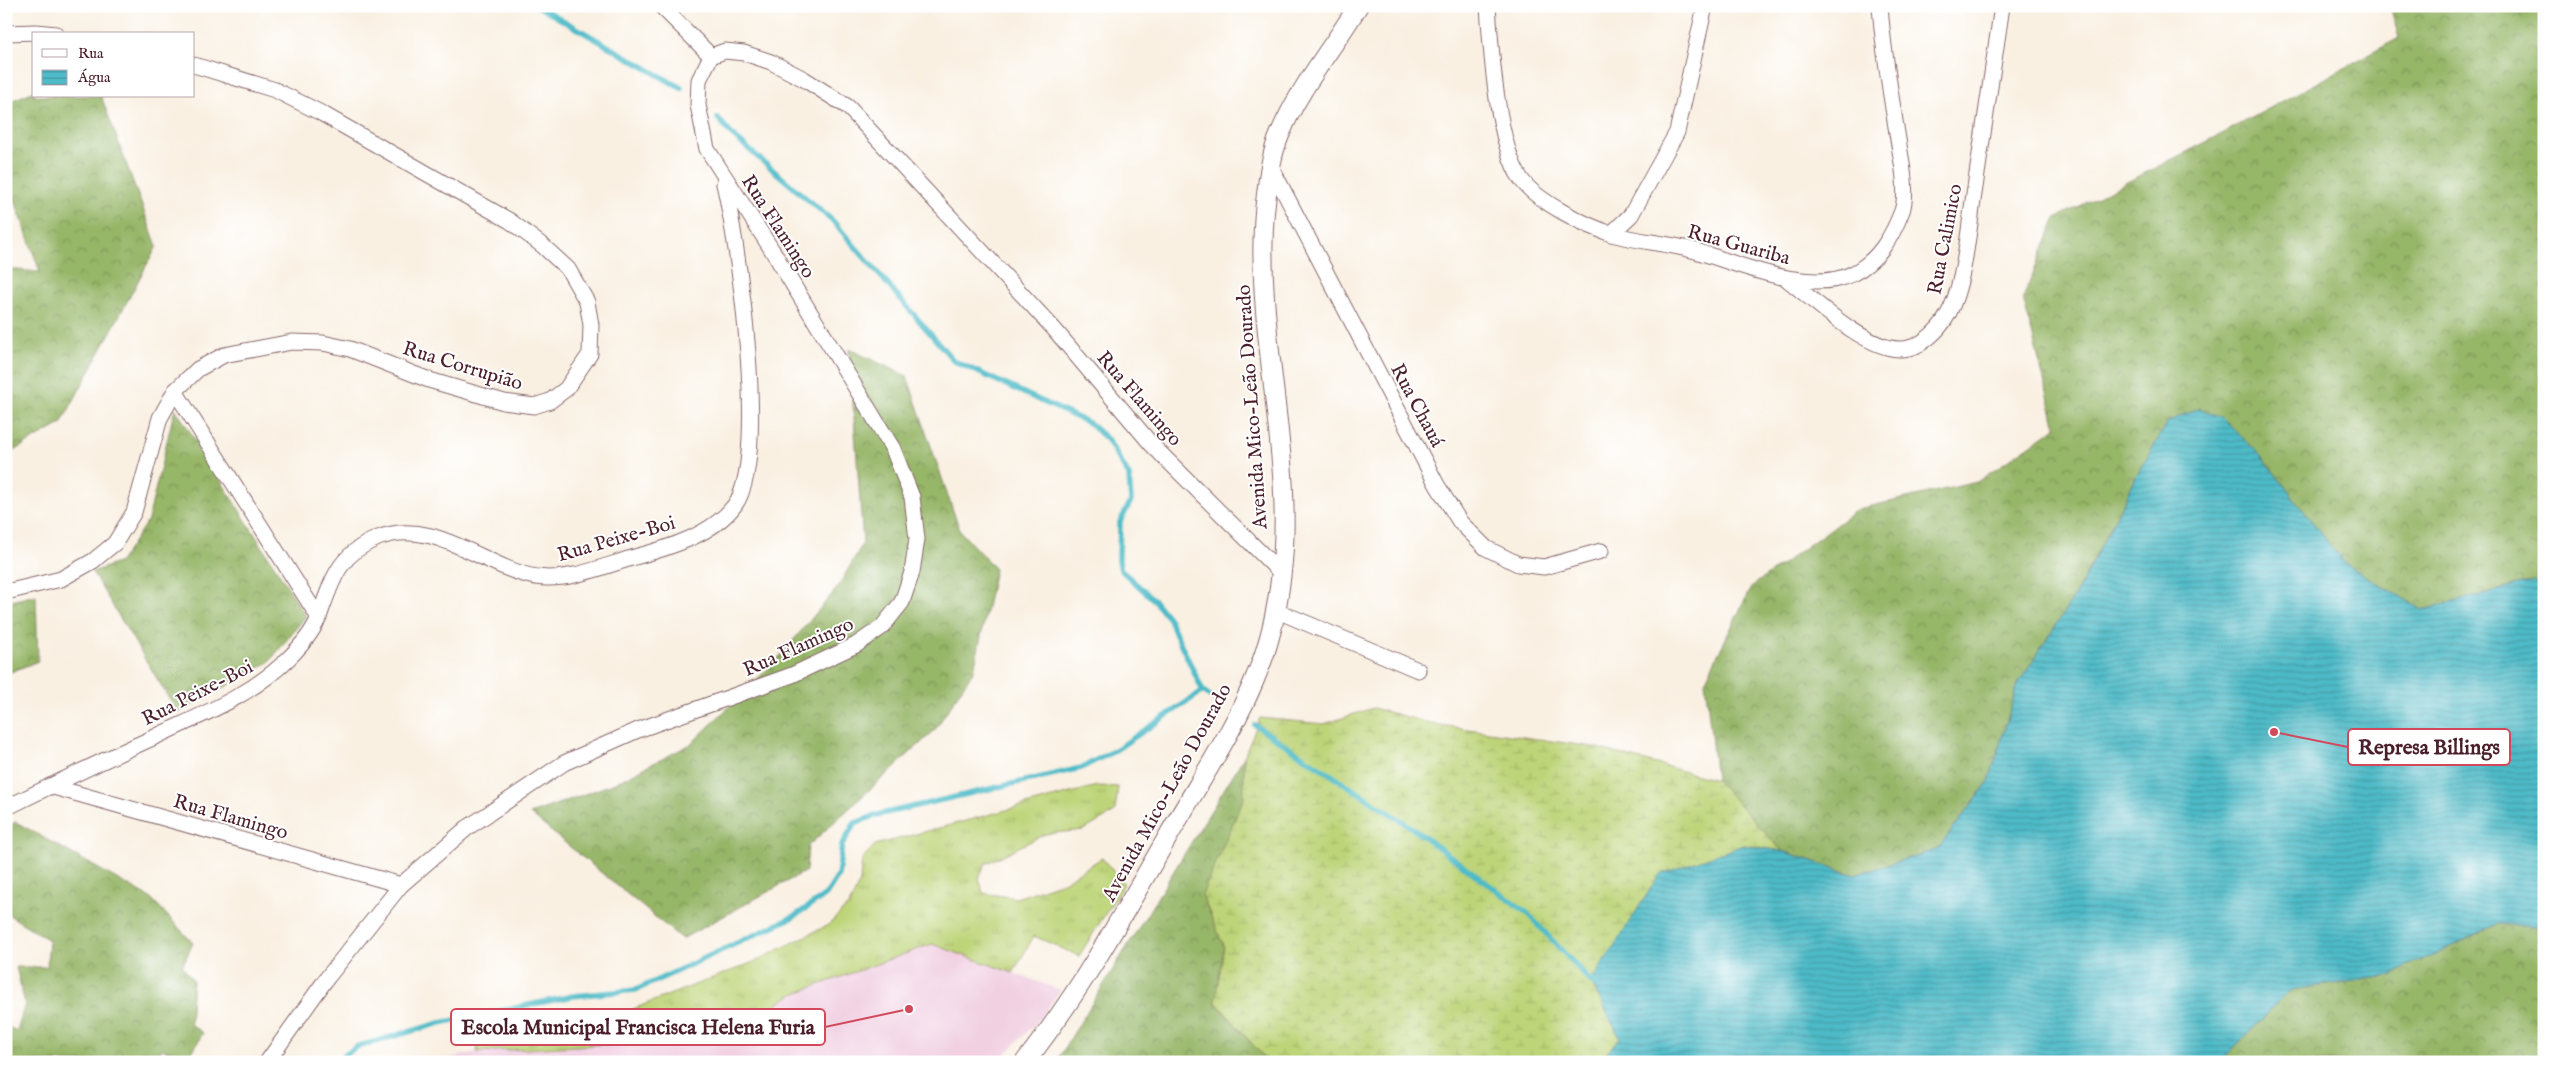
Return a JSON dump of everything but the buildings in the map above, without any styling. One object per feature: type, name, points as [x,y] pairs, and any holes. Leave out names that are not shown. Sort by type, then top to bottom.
[{"type":"street","points":[[661,6],[711,56]]},
{"type":"street","name":"Avenida Mico-Leão Dourado","points":[[1025,1062],[1059,1018],[1133,898],[1240,709],[1265,652],[1281,573],[1282,477],[1263,246],[1270,165],[1280,134],[1293,109],[1358,6]]},
{"type":"street","name":"Rua Guariba","points":[[1488,6],[1492,68],[1508,150],[1521,179],[1541,200],[1611,234],[1694,250],[1788,280],[1828,279],[1851,274],[1871,261],[1890,239],[1903,208],[1903,178],[1880,6]]},
{"type":"street","points":[[1611,234],[1631,215],[1676,132],[1706,6]]},
{"type":"street","name":"Rua Calimico","points":[[1788,280],[1850,329],[1885,348],[1901,350],[1922,342],[1937,330],[1952,306],[1966,251],[2002,6]]},
{"type":"street","points":[[6,33],[32,32]]},
{"type":"street","name":"Rua Flamingo","points":[[267,1062],[327,978],[401,885],[468,828],[564,763],[638,730],[792,675],[856,645],[882,627],[902,602],[912,572],[917,539],[912,497],[893,449],[772,250],[707,149],[698,105],[699,80],[711,56],[725,51],[744,53],[771,62],[804,79],[848,108],[1054,329],[1152,445],[1281,573]]},
{"type":"street","name":"Rua Corrupião","points":[[6,592],[61,580],[93,561],[115,543],[134,512],[160,418],[175,391],[198,369],[224,355],[262,346],[308,342],[350,349],[429,380],[504,402],[534,406],[550,401],[566,389],[590,354],[591,326],[587,302],[568,269],[536,241],[510,222],[321,113],[274,90],[195,66]]},
{"type":"street","name":"Rua Chauá","points":[[1270,165],[1437,485],[1460,522],[1486,548],[1518,564],[1544,567],[1601,551]]},
{"type":"street","name":"Rua Peixe-Boi","points":[[6,808],[227,703],[268,678],[292,655],[319,618],[326,592],[345,558],[361,546],[381,536],[418,533],[443,540],[516,572],[538,577],[559,578],[642,555],[688,539],[714,525],[734,507],[744,489],[750,448],[748,363],[739,266],[733,220],[722,175]]},
{"type":"street","points":[[175,391],[319,618]]},
{"type":"street","points":[[1275,610],[1418,670]]},
{"type":"street","name":"Rua Flamingo","points":[[50,786],[401,885]]},
{"type":"shaded area","points":[[932,944],[1061,990],[1037,1022],[997,1062],[432,1062],[477,1052],[625,1043],[667,1035],[746,1025],[791,995]]},
{"type":"green space","points":[[2390,6],[2544,6],[2544,587],[2532,581],[2423,610],[2344,563],[2263,458],[2223,418],[2168,422],[2141,468],[2076,594],[2018,684],[1989,781],[1938,849],[1855,875],[1782,851],[1716,780],[1705,681],[1751,587],[1858,509],[1977,482],[2056,427],[2023,298],[2056,218],[2222,134],[2399,38]]},
{"type":"green space","points":[[32,92],[32,98],[102,98],[157,246],[61,424],[6,455],[6,269],[40,272],[6,175],[6,103]]},
{"type":"green space","points":[[849,349],[907,376],[960,531],[995,569],[974,670],[934,731],[808,846],[806,871],[682,939],[530,814],[615,783],[691,744],[775,662],[838,587],[863,543]]},
{"type":"green space","points":[[175,408],[306,616],[269,662],[178,713],[92,572],[120,562],[148,520]]},
{"type":"green space","points":[[36,595],[38,661],[6,674],[6,602]]},
{"type":"green space","points":[[1373,708],[1433,724],[1593,747],[1716,780],[1782,851],[1744,845],[1591,981],[1620,1038],[1599,1062],[1268,1062],[1215,1001],[1224,947],[1202,895],[1244,798],[1244,757],[1260,718],[1324,724]]},
{"type":"green space","points":[[1244,757],[1244,798],[1202,895],[1224,947],[1215,1002],[1268,1062],[1056,1062]]},
{"type":"green space","points":[[1097,786],[1118,787],[1115,812],[1084,830],[1045,834],[985,864],[979,878],[983,893],[1016,898],[1063,882],[1102,858],[1124,884],[1079,956],[1034,936],[1013,973],[932,944],[791,995],[746,1025],[667,1035],[625,1043],[477,1052],[480,1035],[530,1025],[613,1024],[633,1009],[754,962],[828,925],[849,905],[860,882],[862,859],[875,845]]},
{"type":"green space","points":[[16,822],[152,899],[193,943],[182,966],[193,980],[190,1024],[203,1033],[187,1061],[162,1049],[155,1062],[6,1062],[6,1026],[17,1031],[25,1004],[16,967],[47,967],[49,940],[6,913],[6,827]]},
{"type":"green space","points":[[2498,924],[2544,926],[2544,1062],[2220,1062],[2291,990],[2388,976]]},
{"type":"water","points":[[2199,408],[2223,418],[2263,458],[2344,563],[2423,610],[2533,581],[2544,587],[2544,926],[2498,924],[2388,976],[2291,990],[2220,1062],[1599,1062],[1620,1038],[1591,982],[1660,874],[1744,845],[1782,851],[1855,875],[1938,849],[1989,781],[2018,684],[2076,594],[2141,468],[2168,422]]},
{"type":"waterway","points":[[538,6],[681,88]]},
{"type":"waterway","points":[[718,118],[732,135],[833,221],[954,361],[1089,423],[1108,440],[1129,476],[1131,501],[1120,522],[1119,561],[1121,570],[1153,599],[1169,619],[1203,691],[1213,698]]},
{"type":"waterway","points":[[336,1062],[356,1047],[440,1023],[573,996],[636,990],[793,917],[826,895],[838,876],[842,845],[855,823],[877,815],[1081,768],[1114,751],[1203,691]]},
{"type":"waterway","points":[[1255,725],[1408,825],[1526,912],[1591,982],[1597,984]]},
{"type":"place","name":"Represa Billings","points":[[2274,732]]},
{"type":"place","name":"Escola Municipal Francisca Helena Furia","points":[[909,1009]]}]
